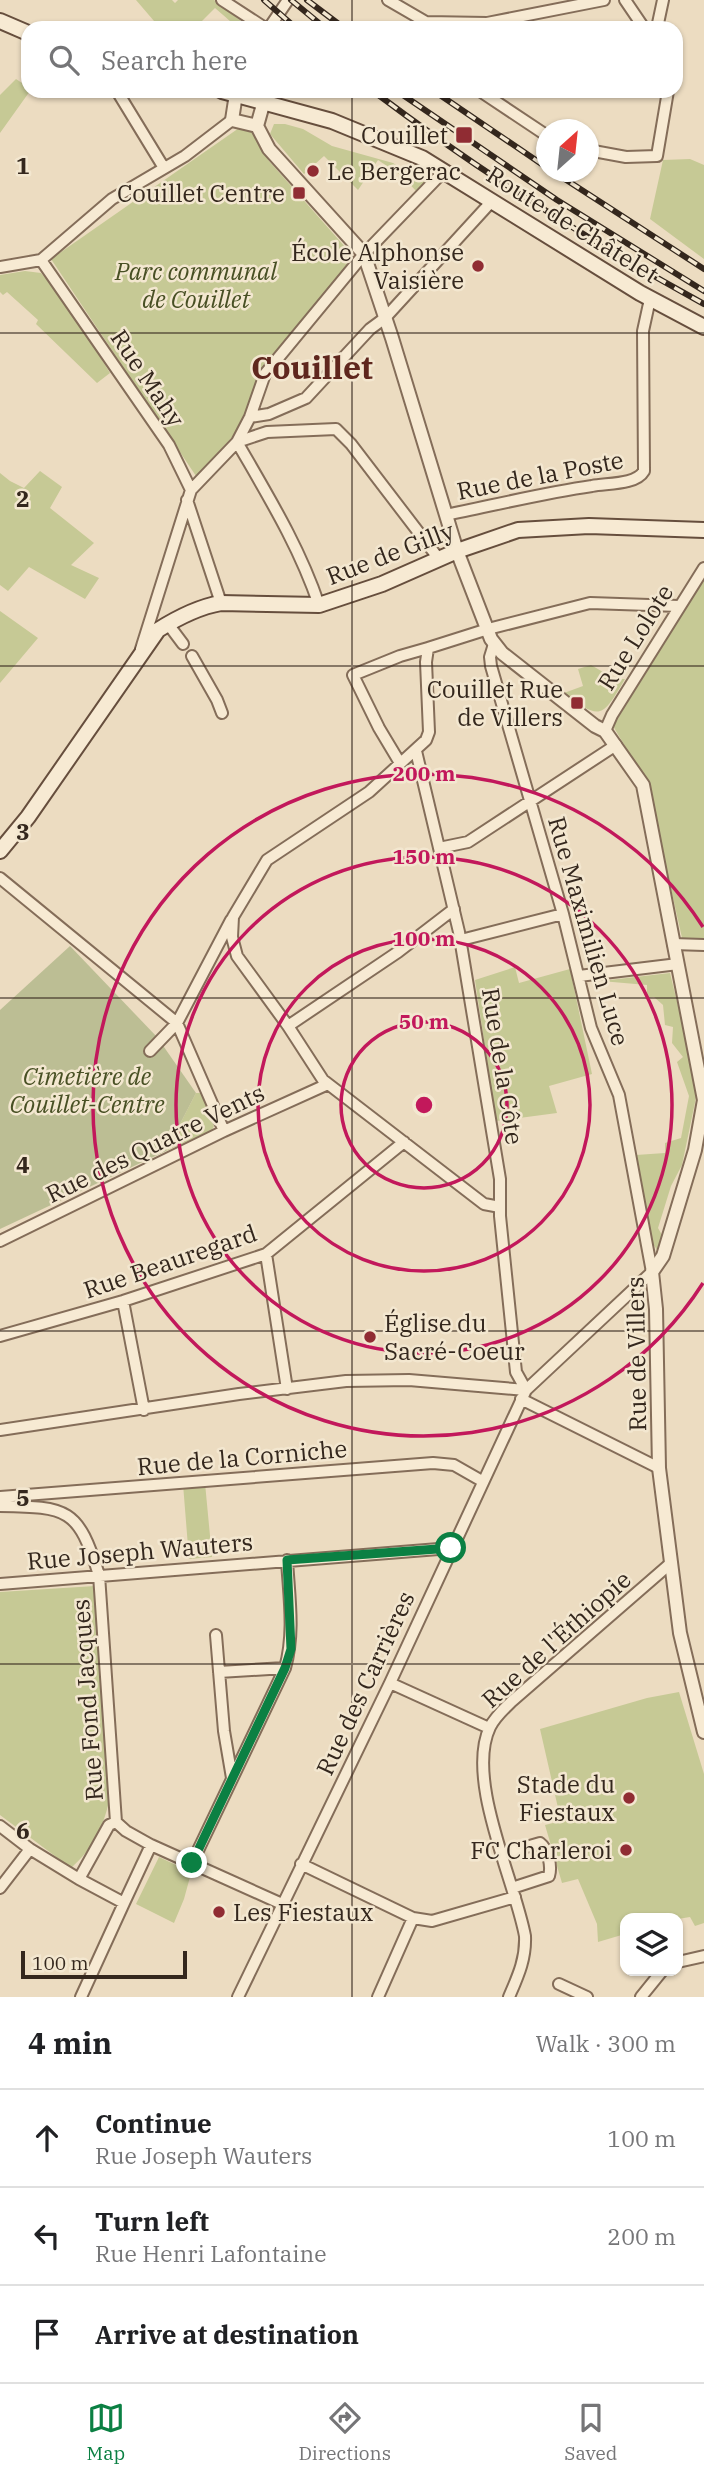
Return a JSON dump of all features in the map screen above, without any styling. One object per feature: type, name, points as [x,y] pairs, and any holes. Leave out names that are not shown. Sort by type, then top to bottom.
[{"type":"main road","points":[[1,22],[21,30]]},
{"type":"main road","name":"Route de Châtelet","points":[[260,98],[332,121],[422,158],[650,299],[704,327]]},
{"type":"main road","name":"Rue de Gilly","points":[[0,851],[28,817],[158,630],[199,609],[221,603],[318,605],[382,584],[457,551],[517,530],[589,526],[704,530]]},
{"type":"street","points":[[222,0],[256,21]]},
{"type":"street","points":[[272,21],[288,0]]},
{"type":"street","points":[[388,0],[424,21]]},
{"type":"street","points":[[497,21],[604,0]]},
{"type":"street","points":[[625,0],[639,21]]},
{"type":"street","points":[[658,21],[663,0]]},
{"type":"street","points":[[121,98],[164,168]]},
{"type":"street","points":[[230,98],[232,120]]},
{"type":"street","points":[[257,98],[257,126],[269,149],[364,254]]},
{"type":"street","points":[[491,98],[536,128]]},
{"type":"street","points":[[599,152],[657,156],[667,98]]},
{"type":"street","points":[[0,267],[41,260],[112,200],[185,156],[232,120]]},
{"type":"street","points":[[232,120],[257,126]]},
{"type":"street","points":[[138,658],[189,495],[237,442],[250,417],[265,374],[364,254],[444,171]]},
{"type":"street","points":[[250,417],[269,414],[306,398],[370,329],[385,318],[492,201]]},
{"type":"street","name":"Rue de Villers","points":[[364,254],[457,551],[495,644],[502,653],[605,731],[643,785],[673,944],[702,1073],[704,1100],[695,1150],[663,1256],[652,1272],[656,1308],[659,1468],[680,1633],[704,1732]]},
{"type":"street","name":"Rue Mahy","points":[[41,260],[169,445],[189,495],[221,603]]},
{"type":"street","name":"Rue de la Poste","points":[[446,515],[641,476],[644,471],[643,331],[650,299]]},
{"type":"street","points":[[237,442],[267,432],[336,429],[351,444],[439,559]]},
{"type":"street","points":[[237,442],[292,537],[318,605]]},
{"type":"street","name":"Rue Lolote","points":[[605,731],[612,715],[704,568]]},
{"type":"street","points":[[400,764],[379,728],[354,675],[400,656],[488,629],[590,603],[679,606]]},
{"type":"street","points":[[168,624],[183,644]]},
{"type":"street","name":"Rue Maximilien Luce","points":[[495,644],[490,657],[491,666],[562,914],[591,1028],[619,1095],[652,1272]]},
{"type":"street","points":[[150,1051],[177,1023],[233,917],[267,860],[369,792],[426,740],[429,732],[426,662],[428,648]]},
{"type":"street","points":[[192,656],[222,713]]},
{"type":"street","points":[[439,848],[468,842],[616,745]]},
{"type":"street","name":"Rue de la Côte","points":[[416,751],[461,940],[500,1179],[500,1207],[516,1372],[524,1394]]},
{"type":"street","points":[[0,878],[177,1023],[224,1130]]},
{"type":"street","points":[[288,1026],[398,952],[454,909]]},
{"type":"street","points":[[461,940],[562,914]]},
{"type":"street","points":[[233,917],[232,937],[237,956],[323,1080],[484,1204],[500,1207]]},
{"type":"street","points":[[673,944],[704,945]]},
{"type":"street","points":[[579,976],[678,964]]},
{"type":"street","name":"Rue des Quatre Vents","points":[[0,1241],[224,1130],[328,1084]]},
{"type":"street","name":"Rue Beauregard","points":[[0,1336],[123,1301],[266,1254],[404,1142]]},
{"type":"street","points":[[266,1254],[287,1389]]},
{"type":"street","name":"Rue des Carrières","points":[[238,1997],[390,1684],[524,1394],[652,1272]]},
{"type":"street","points":[[123,1301],[144,1410]]},
{"type":"street","points":[[0,1430],[287,1389],[383,1379],[524,1394],[659,1468]]},
{"type":"street","name":"Rue de la Corniche","points":[[0,1497],[433,1463],[454,1465],[482,1481]]},
{"type":"street","name":"Rue Fond Jacques","points":[[0,1506],[44,1506],[71,1516],[88,1539],[99,1575],[116,1822]]},
{"type":"street","name":"Rue Joseph Wauters","points":[[0,1584],[451,1548]]},
{"type":"street","points":[[192,1863],[285,1668],[291,1649],[287,1560]]},
{"type":"street","name":"Rue de l'Éthiopie","points":[[509,1997],[526,1952],[523,1922],[486,1795],[482,1755],[489,1728],[510,1702],[671,1563]]},
{"type":"street","points":[[216,1635],[224,1731],[232,1778]]},
{"type":"street","points":[[219,1672],[285,1668]]},
{"type":"street","points":[[390,1684],[489,1728]]},
{"type":"street","points":[[79,1880],[109,1825],[116,1822],[151,1845],[282,1904]]},
{"type":"street","points":[[0,1826],[79,1880],[124,1903]]},
{"type":"street","points":[[301,1864],[413,1919],[432,1922],[549,1876],[551,1870],[546,1849],[540,1843],[502,1854]]},
{"type":"street","points":[[81,1997],[151,1845]]},
{"type":"street","points":[[0,1888],[30,1849]]},
{"type":"street","points":[[378,1997],[413,1919]]},
{"type":"street","points":[[683,1961],[704,1956]]},
{"type":"street","points":[[640,1997],[658,1976]]},
{"type":"street","points":[[559,1984],[587,1997]]},
{"type":"green space","points":[[136,0],[172,0],[175,3],[178,0],[214,0],[241,21],[230,21],[215,8],[202,21],[154,21]]},
{"type":"green space","points":[[16,79],[21,82],[21,98],[25,98],[0,133],[0,95]]},
{"type":"green space","points":[[274,124],[303,129],[332,146],[393,163],[426,183],[417,192],[402,176],[378,160],[358,190],[324,156],[304,174],[270,134]]},
{"type":"green space","name":"Parc communal de Couillet","points":[[239,128],[254,130],[269,161],[354,257],[261,375],[236,433],[196,476],[51,259]]},
{"type":"green space","points":[[690,159],[704,165],[704,259],[650,219],[663,160]]},
{"type":"green space","points":[[25,271],[41,273],[67,304],[110,373],[97,383],[36,324],[38,320],[7,292],[3,295],[0,292],[0,275]]},
{"type":"green space","points":[[40,471],[62,487],[50,508],[94,543],[71,565],[99,578],[85,599],[29,567],[8,591],[0,585],[0,473],[24,488]]},
{"type":"green space","points":[[704,580],[704,951],[685,951],[647,783],[613,726]]},
{"type":"green space","points":[[0,611],[38,638],[0,683]]},
{"type":"green space","points":[[591,665],[615,679],[625,679],[611,702],[600,711],[586,708],[564,693],[583,686],[578,669]]},
{"type":"green space","name":"Cimetière de Couillet-Centre","points":[[70,946],[157,1037],[196,1093],[166,1151],[0,1229],[0,1010]]},
{"type":"green space","points":[[515,967],[519,983],[570,969],[592,1074],[549,1086],[557,1113],[496,1121],[475,980]]},
{"type":"green space","points":[[670,973],[698,1088],[682,1165],[671,1186],[658,1228],[662,1235],[657,1250],[650,1239],[636,1155],[665,1153],[665,1143],[681,1138],[689,1096],[677,1062],[683,1057],[672,1043],[673,1027],[665,1025],[663,1005],[654,997],[647,998],[647,985],[601,981]]},
{"type":"green space","points":[[196,1093],[201,1093],[214,1126],[212,1130],[166,1151]]},
{"type":"green space","points":[[205,1483],[212,1557],[189,1559],[183,1484]]},
{"type":"green space","points":[[95,1586],[110,1796],[97,1835],[86,1853],[71,1868],[0,1815],[0,1592]]},
{"type":"green space","name":"FC Charleroi","points":[[679,1692],[704,1774],[704,1923],[695,1926],[690,1917],[683,1918],[683,1913],[620,1913],[620,1935],[598,1942],[597,1924],[578,1879],[562,1883],[545,1825],[561,1821],[540,1729],[647,1698]]},
{"type":"green space","points":[[159,1857],[178,1866],[181,1872],[190,1877],[174,1923],[136,1904]]},
{"type":"railway","points":[[264,0],[288,21]]},
{"type":"railway","points":[[291,0],[316,21]]},
{"type":"railway","points":[[307,0],[335,21]]},
{"type":"railway","points":[[383,98],[535,204],[704,304]]},
{"type":"railway","points":[[407,98],[557,200],[704,291]]},
{"type":"railway","points":[[444,98],[536,160]]},
{"type":"railway","points":[[569,182],[704,269]]},
{"type":"place","name":"Couillet","points":[[464,135]]},
{"type":"place","name":"Le Bergerac","points":[[313,171]]},
{"type":"place","name":"Couillet Centre","points":[[299,193]]},
{"type":"place","name":"École Alphonse Vaisière","points":[[478,266]]},
{"type":"place","name":"Couillet Rue de Villers","points":[[577,703]]},
{"type":"place","name":"Église du Sacré-Coeur","points":[[370,1337]]},
{"type":"place","name":"Stade du Fiestaux","points":[[629,1798]]},
{"type":"place","name":"FC Charleroi","points":[[626,1850]]},
{"type":"place","name":"Les Fiestaux","points":[[219,1912]]},
{"type":"district","name":"Couillet","points":[[312,367]]},
{"type":"route","points":[[192,1863],[285,1668],[291,1649],[287,1560],[451,1548]]}]
